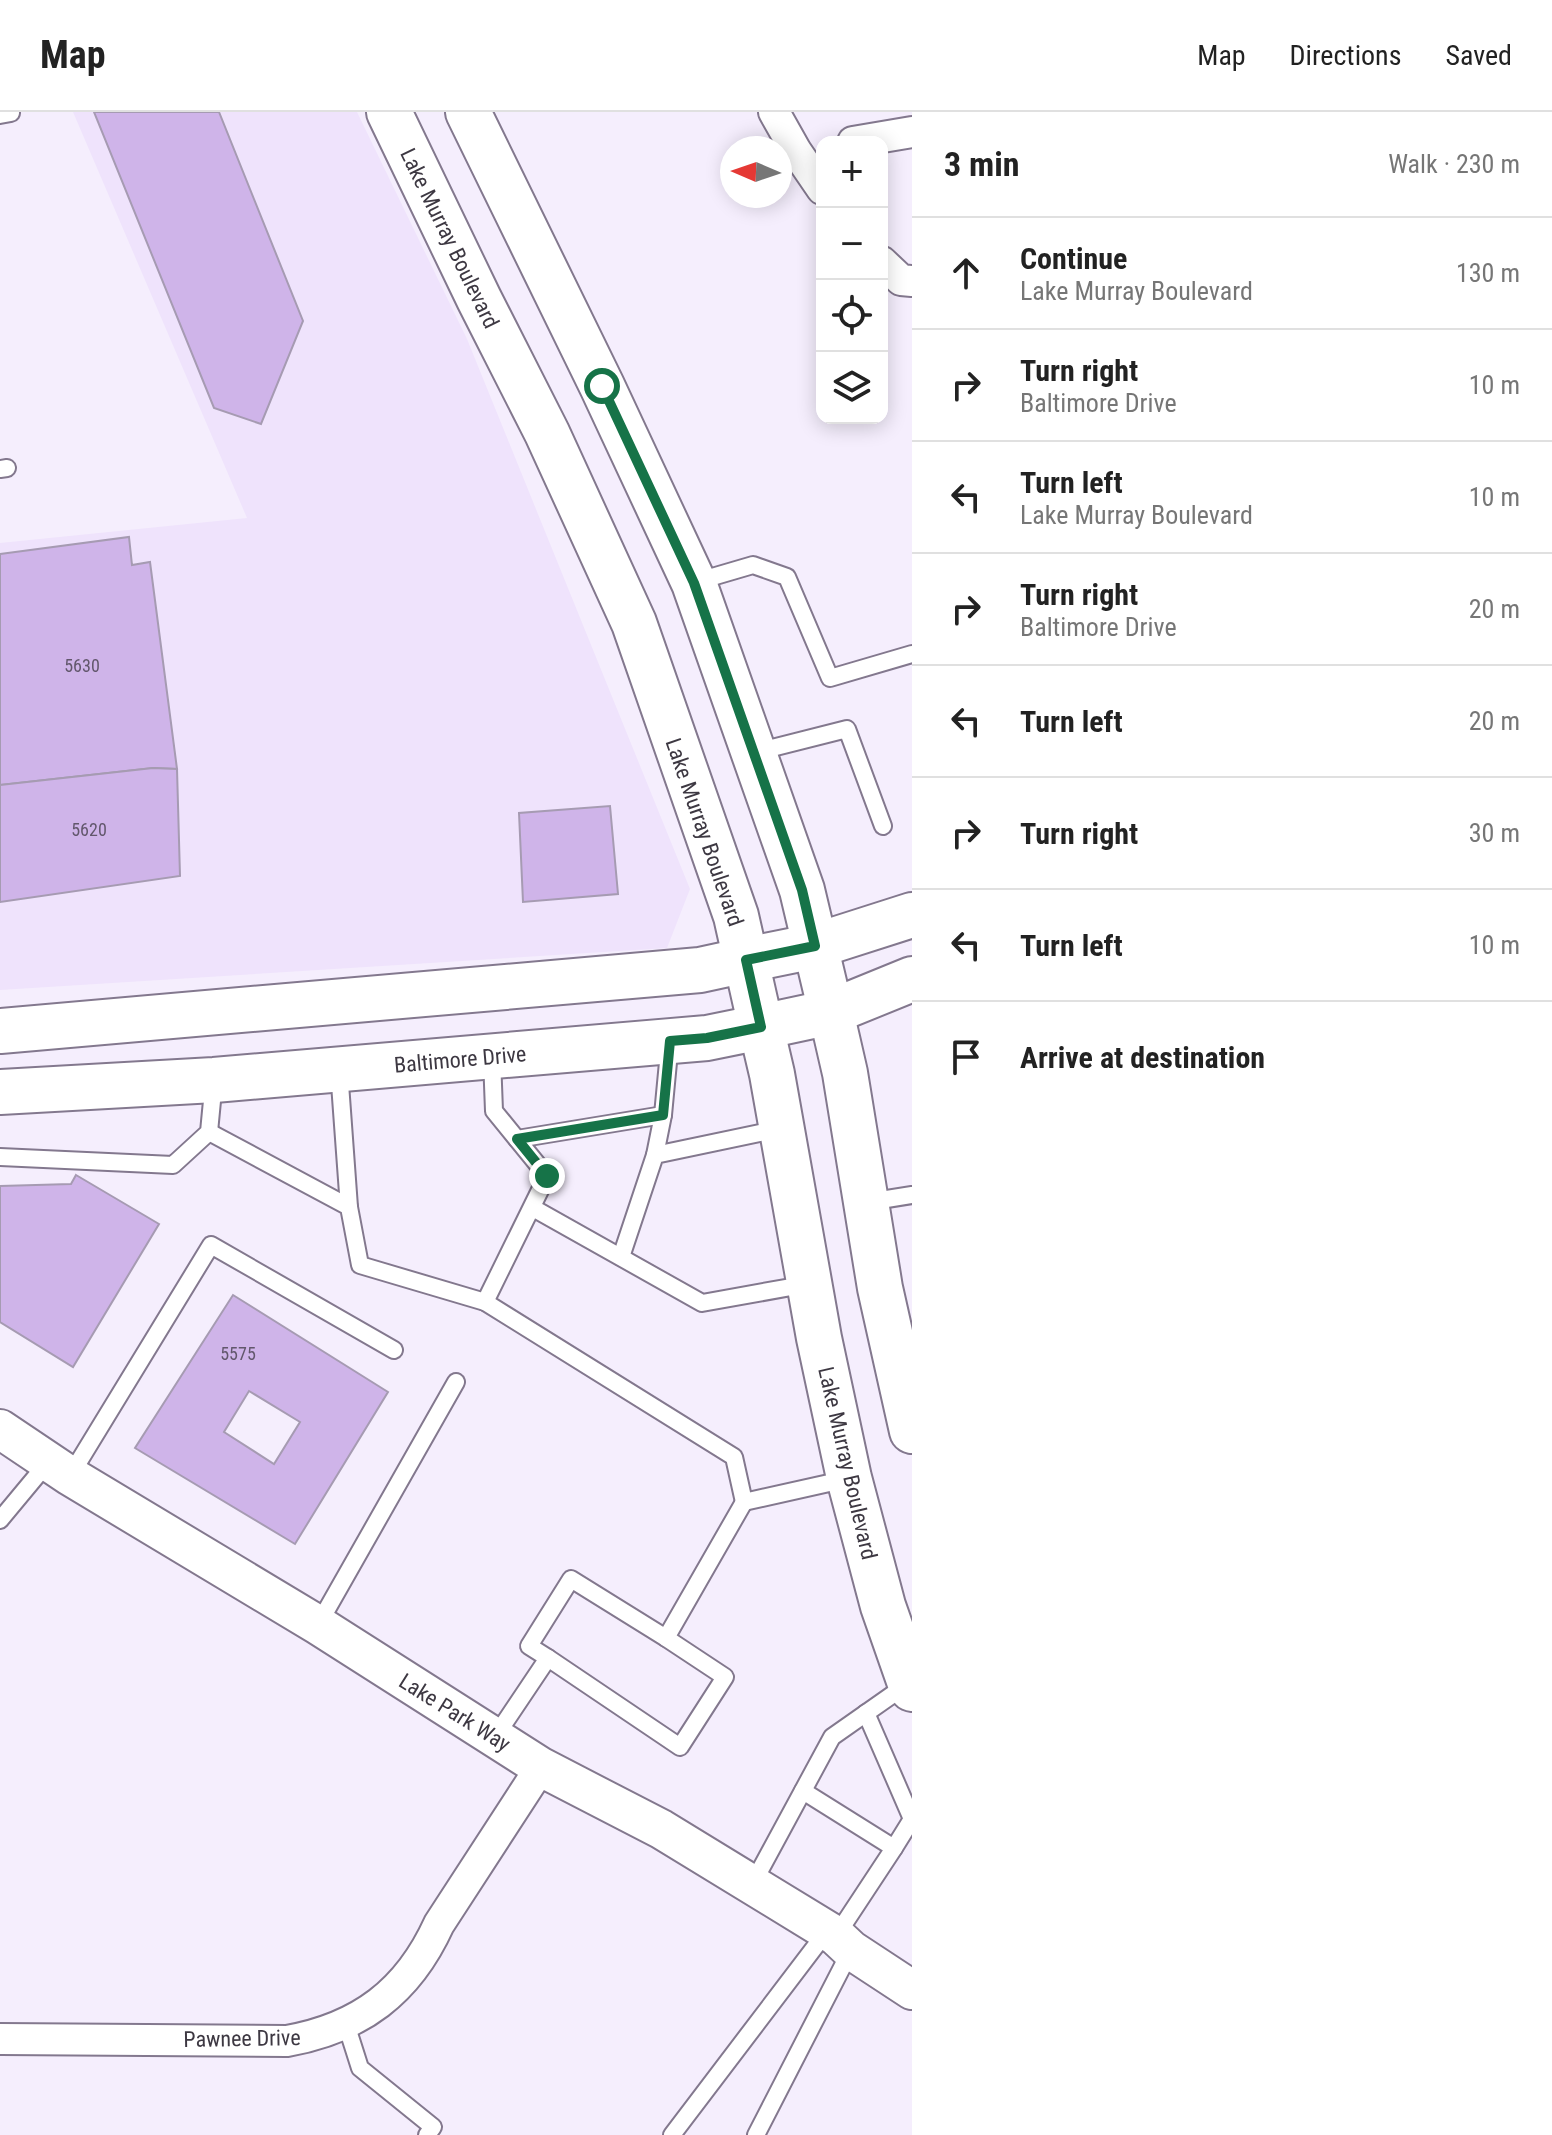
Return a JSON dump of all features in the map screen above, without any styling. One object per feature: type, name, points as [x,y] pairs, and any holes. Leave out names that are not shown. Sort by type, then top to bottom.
[{"type":"main road","name":"Lake Murray Boulevard","points":[[389,112],[547,433],[634,623],[736,916],[782,1129],[819,1338],[849,1478],[883,1606],[911,1686]]},
{"type":"main road","points":[[468,112],[694,583],[802,890],[845,1073],[880,1288],[909,1404]]},
{"type":"main road","points":[[0,1031],[700,970],[815,946],[912,915]]},
{"type":"main road","name":"Baltimore Drive","points":[[0,1092],[214,1080],[707,1038],[831,1012],[912,979]]},
{"type":"street","points":[[774,112],[809,149],[816,171]]},
{"type":"street","points":[[888,136],[912,132]]},
{"type":"street","points":[[888,268],[901,280],[912,281]]},
{"type":"street","name":"Lake Park Way","points":[[0,1429],[541,1767],[661,1829],[838,1939],[912,1990]]},
{"type":"street","name":"Pawnee Drive","points":[[0,2039],[287,2041],[310,2037],[346,2024],[377,2005],[413,1969],[541,1767]]},
{"type":"lane","points":[[694,583],[753,565],[787,577],[830,678],[912,654]]},
{"type":"lane","points":[[754,752],[847,729],[883,826]]},
{"type":"lane","points":[[621,1257],[655,1155],[663,1115],[670,1041]]},
{"type":"lane","points":[[485,1302],[547,1176],[494,1111],[492,1056]]},
{"type":"lane","points":[[339,1070],[349,1207],[360,1265],[485,1302],[734,1457],[744,1502],[666,1638]]},
{"type":"lane","points":[[0,1157],[173,1165],[209,1132],[214,1080]]},
{"type":"lane","points":[[517,1139],[663,1115]]},
{"type":"lane","points":[[655,1155],[782,1129]]},
{"type":"lane","points":[[209,1132],[349,1207]]},
{"type":"lane","points":[[866,1203],[912,1195]]},
{"type":"lane","points":[[533,1208],[702,1303],[809,1284]]},
{"type":"lane","points":[[0,1520],[59,1468],[211,1245],[394,1350]]},
{"type":"lane","points":[[318,1625],[456,1382]]},
{"type":"lane","points":[[744,1502],[849,1478]]},
{"type":"lane","points":[[571,1579],[666,1638],[725,1677],[680,1747],[529,1646],[571,1579]]},
{"type":"lane","points":[[495,1737],[548,1658]]},
{"type":"lane","points":[[752,1885],[832,1737],[911,1686]]},
{"type":"lane","points":[[672,2135],[838,1939],[912,1819],[866,1713]]},
{"type":"lane","points":[[803,1791],[894,1848]]},
{"type":"lane","points":[[756,2135],[838,1939]]},
{"type":"lane","points":[[346,2024],[360,2068],[435,2132]]},
{"type":"shaded area","points":[[73,112],[357,112],[467,339],[690,889],[667,948],[0,990],[0,543],[247,518]]},
{"type":"building","points":[[94,112],[219,112],[303,321],[261,424],[214,408]]},
{"type":"building","points":[[129,537],[132,565],[150,562],[177,769],[153,768],[0,785],[0,554]]},
{"type":"building","points":[[153,768],[177,769],[180,876],[0,902],[0,785]]},
{"type":"building","points":[[610,806],[618,894],[523,902],[519,813]]},
{"type":"building","points":[[76,1175],[159,1224],[73,1367],[0,1322],[0,1186],[71,1184]]},
{"type":"building","points":[[233,1295],[388,1392],[295,1544],[135,1448]],"holes":[[[249,1391],[300,1422],[274,1464],[224,1432]]]},
{"type":"route","points":[[547,1176],[517,1139],[663,1115],[670,1041],[707,1038],[761,1027],[746,960],[815,946],[802,890],[694,583],[602,386]]}]
